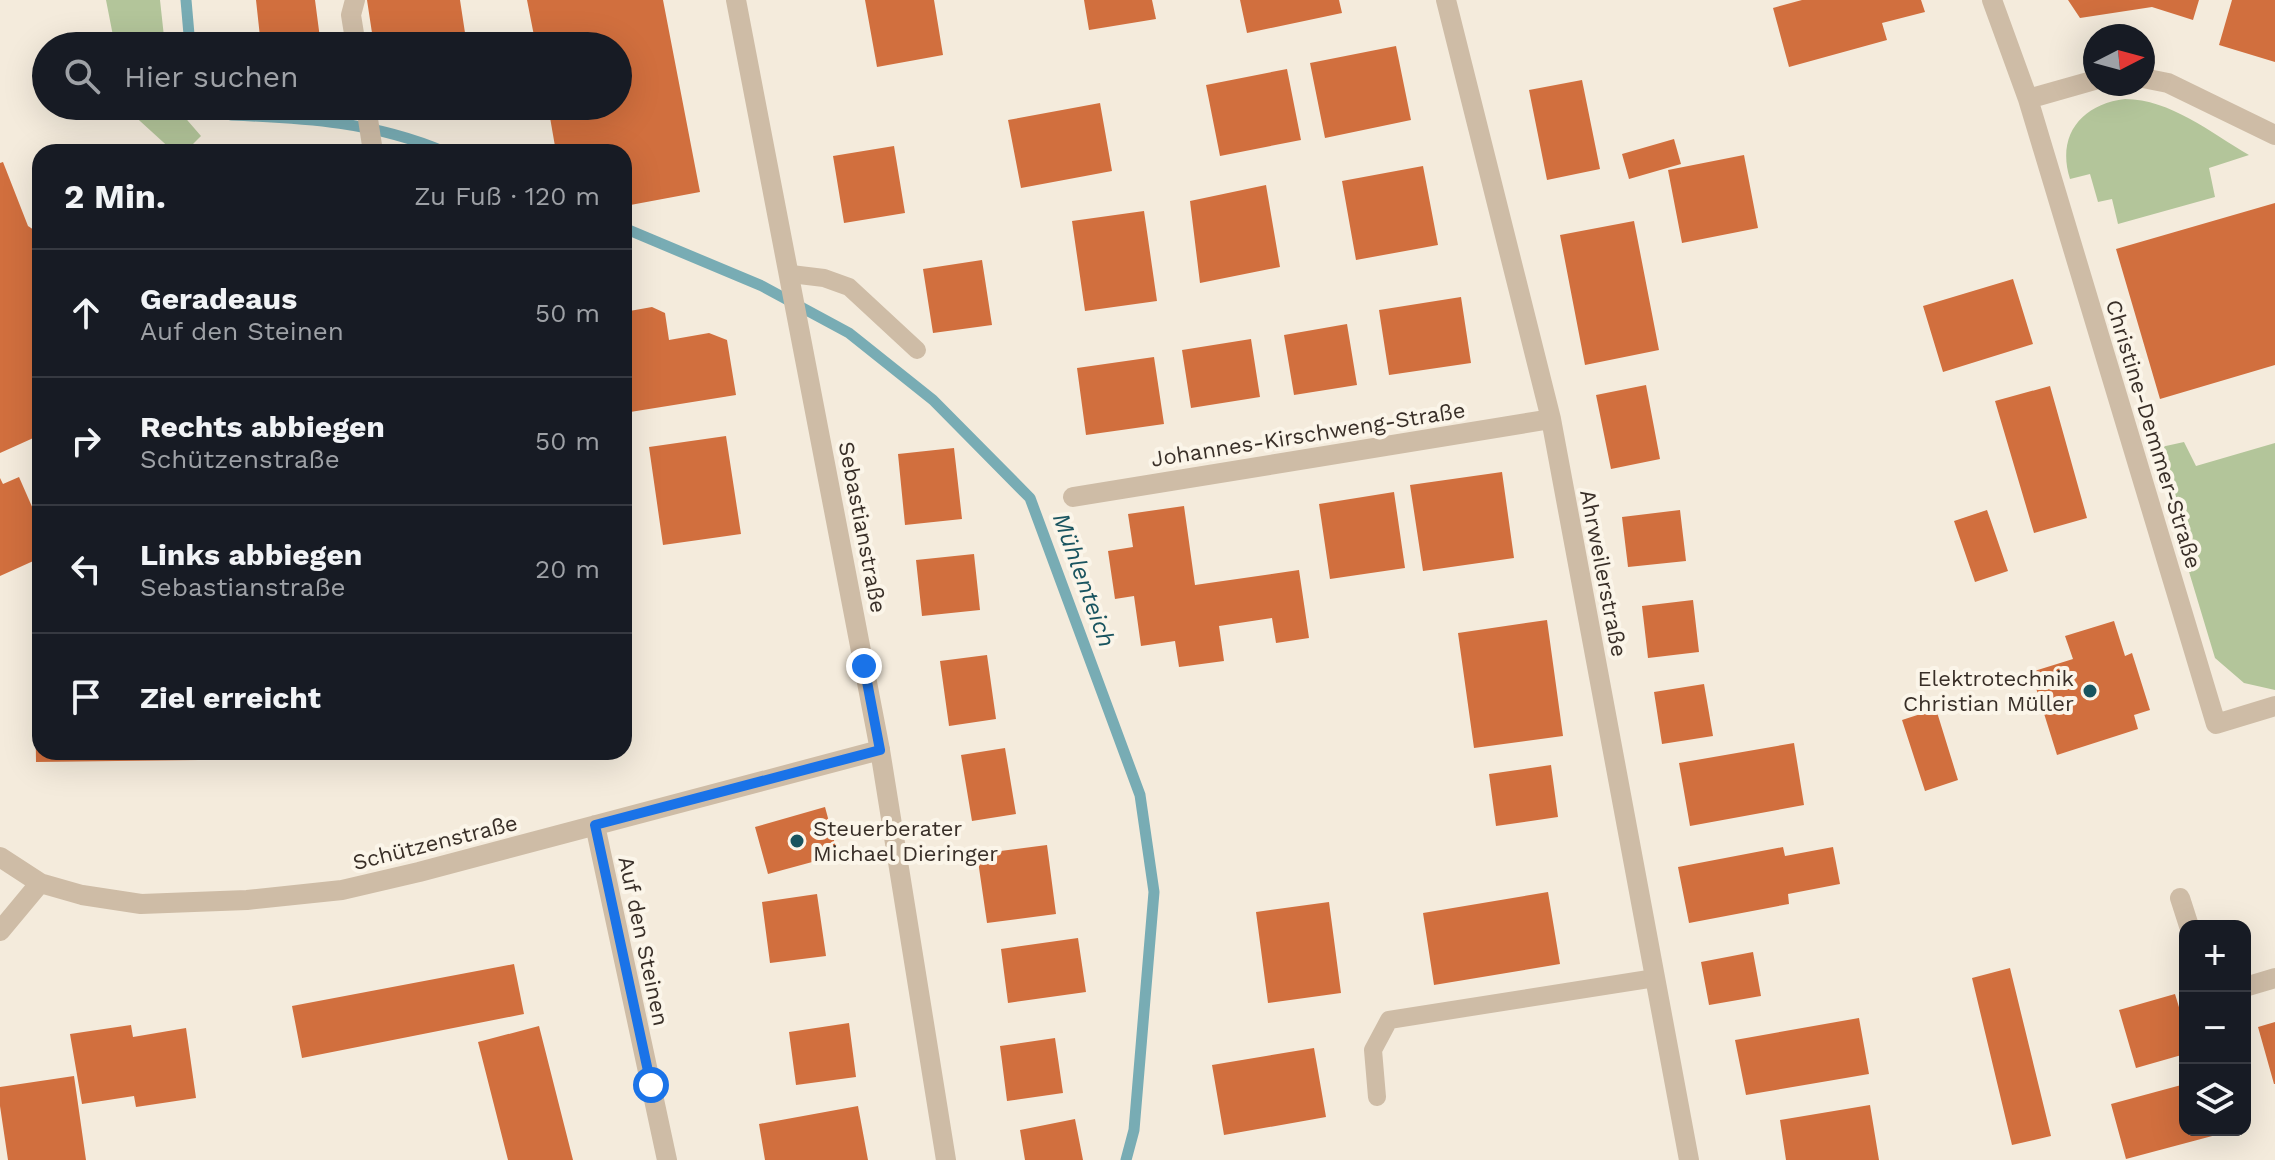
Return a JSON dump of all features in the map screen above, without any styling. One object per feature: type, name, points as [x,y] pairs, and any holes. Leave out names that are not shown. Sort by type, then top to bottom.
[{"type":"street","points":[[354,32],[351,15],[355,0]]},
{"type":"street","name":"Sebastianstraße","points":[[736,0],[880,750],[946,1160]]},
{"type":"street","name":"Ahrweilerstraße","points":[[1446,0],[1551,419],[1689,1160]]},
{"type":"street","name":"Christine-Demmer-Straße","points":[[1992,0],[2028,99],[2216,724],[2275,706]]},
{"type":"street","points":[[2155,80],[2168,83],[2275,135]]},
{"type":"street","points":[[2028,99],[2083,83]]},
{"type":"street","points":[[368,120],[372,144]]},
{"type":"street","name":"Johannes-Kirschweng-Straße","points":[[1073,497],[1551,419]]},
{"type":"street","name":"Schützenstraße","points":[[0,857],[40,883],[82,895],[141,904],[247,900],[342,890],[880,750]]},
{"type":"street","name":"Auf den Steinen","points":[[595,825],[667,1160]]},
{"type":"street","points":[[0,931],[40,883]]},
{"type":"street","points":[[2180,898],[2187,920]]},
{"type":"street","points":[[2251,985],[2275,978]]},
{"type":"lane","points":[[792,281],[824,278],[849,287],[917,350]]},
{"type":"lane","points":[[1377,1097],[1373,1050],[1389,1020],[1655,978]]},
{"type":"green space","points":[[106,0],[160,0],[163,32],[112,32]]},
{"type":"green space","points":[[2125,99],[2174,111],[2249,155],[2209,168],[2215,197],[2118,224],[2112,199],[2098,202],[2090,174],[2070,179],[2067,149],[2076,124],[2085,115],[2096,107]]},
{"type":"green space","points":[[139,120],[187,120],[201,136],[193,144],[165,144]]},
{"type":"green space","points":[[2184,442],[2196,466],[2275,443],[2275,690],[2244,683],[2215,658],[2152,449]]},
{"type":"building","points":[[256,0],[315,0],[319,32],[259,32]]},
{"type":"building","points":[[367,0],[460,0],[465,32],[372,32]]},
{"type":"building","points":[[527,0],[663,0],[700,192],[632,205],[632,144],[555,144],[550,120],[632,120],[632,32],[533,32]]},
{"type":"building","points":[[865,0],[934,0],[943,55],[877,67]]},
{"type":"building","points":[[1084,0],[1152,0],[1156,19],[1089,30]]},
{"type":"building","points":[[1240,0],[1339,0],[1342,13],[1247,33]]},
{"type":"building","points":[[1802,0],[1921,0],[1925,12],[1882,23],[1887,40],[1789,67],[1773,8]]},
{"type":"building","points":[[2068,0],[2199,0],[2193,20],[2152,7],[2080,18]]},
{"type":"building","points":[[2232,0],[2275,0],[2275,62],[2219,45]]},
{"type":"building","points":[[1396,46],[1411,120],[1325,138],[1310,63]]},
{"type":"building","points":[[1287,69],[1301,140],[1220,156],[1206,85]]},
{"type":"building","points":[[1582,80],[1600,169],[1547,180],[1529,90]]},
{"type":"building","points":[[1100,103],[1112,171],[1021,188],[1008,120]]},
{"type":"building","points":[[1674,139],[1681,164],[1629,179],[1622,154]]},
{"type":"building","points":[[894,146],[905,213],[844,223],[833,156]]},
{"type":"building","points":[[1744,155],[1758,228],[1682,243],[1668,170]]},
{"type":"building","points":[[3,162],[28,226],[32,229],[32,439],[0,453],[0,163]]},
{"type":"building","points":[[1423,166],[1438,245],[1356,260],[1342,181]]},
{"type":"building","points":[[1266,185],[1280,267],[1200,283],[1190,201]]},
{"type":"building","points":[[2275,203],[2275,365],[2160,399],[2116,249]]},
{"type":"building","points":[[1144,211],[1157,301],[1085,311],[1072,221]]},
{"type":"building","points":[[1634,221],[1659,350],[1585,365],[1560,235]]},
{"type":"building","points":[[982,260],[992,325],[933,333],[923,269]]},
{"type":"building","points":[[2013,279],[2033,344],[1943,372],[1923,306]]},
{"type":"building","points":[[1461,297],[1471,363],[1389,375],[1379,310]]},
{"type":"building","points":[[652,307],[665,313],[669,340],[709,333],[727,340],[736,395],[632,412],[632,311]]},
{"type":"building","points":[[1347,324],[1357,385],[1294,395],[1284,335]]},
{"type":"building","points":[[1251,339],[1260,397],[1191,408],[1182,350]]},
{"type":"building","points":[[1154,357],[1164,424],[1086,435],[1077,368]]},
{"type":"building","points":[[1646,385],[1660,459],[1611,469],[1596,395]]},
{"type":"building","points":[[2050,386],[2087,518],[2034,533],[1995,401]]},
{"type":"building","points":[[726,436],[741,534],[663,545],[649,447]]},
{"type":"building","points":[[954,448],[962,519],[905,525],[898,454]]},
{"type":"building","points":[[1502,472],[1514,558],[1423,571],[1410,485]]},
{"type":"building","points":[[19,477],[32,507],[32,562],[0,576],[0,478],[3,484]]},
{"type":"building","points":[[1394,492],[1405,568],[1330,579],[1319,504]]},
{"type":"building","points":[[1184,506],[1195,585],[1299,570],[1309,638],[1276,643],[1272,618],[1219,626],[1224,661],[1179,667],[1175,641],[1141,646],[1134,596],[1115,599],[1108,551],[1133,547],[1128,514]]},
{"type":"building","points":[[1680,510],[1686,561],[1628,567],[1622,517]]},
{"type":"building","points":[[1987,510],[2008,571],[1975,582],[1954,521]]},
{"type":"building","points":[[974,554],[980,610],[922,616],[916,560]]},
{"type":"building","points":[[1693,600],[1699,652],[1648,658],[1642,606]]},
{"type":"building","points":[[1547,620],[1563,736],[1474,748],[1458,633]]},
{"type":"building","name":"Elektrotechnik Christian Müller","points":[[2114,621],[2125,656],[2132,653],[2150,710],[2134,715],[2138,729],[2057,755],[2031,672],[2073,659],[2065,636]]},
{"type":"building","points":[[987,655],[996,719],[949,726],[940,661]]},
{"type":"building","points":[[1704,684],[1713,736],[1662,744],[1654,692]]},
{"type":"building","points":[[1936,709],[1958,780],[1925,791],[1902,720]]},
{"type":"building","points":[[1794,743],[1804,805],[1690,826],[1679,763]]},
{"type":"building","points":[[1005,748],[1016,814],[972,821],[961,755]]},
{"type":"building","points":[[36,760],[199,760],[36,762]]},
{"type":"building","points":[[1551,765],[1558,817],[1496,826],[1489,774]]},
{"type":"building","name":"Steuerberater Michael Dieringer","points":[[825,807],[838,855],[768,874],[755,827]]},
{"type":"building","points":[[1047,845],[1056,914],[987,923],[977,854]]},
{"type":"building","points":[[1783,847],[1785,856],[1833,847],[1840,884],[1788,894],[1789,904],[1689,923],[1678,867]]},
{"type":"building","points":[[1548,892],[1560,964],[1434,985],[1423,913]]},
{"type":"building","points":[[817,894],[826,956],[770,963],[762,902]]},
{"type":"building","points":[[1329,902],[1341,993],[1268,1003],[1256,912]]},
{"type":"building","points":[[1078,938],[1086,992],[1008,1003],[1001,949]]},
{"type":"building","points":[[1753,952],[1761,996],[1709,1005],[1701,962]]},
{"type":"building","points":[[514,964],[524,1014],[302,1058],[292,1006]]},
{"type":"building","points":[[2010,968],[2051,1136],[2012,1145],[1972,978]]},
{"type":"building","points":[[2175,994],[2179,1007],[2179,1056],[2136,1068],[2119,1010]]},
{"type":"building","points":[[1859,1018],[1869,1074],[1746,1095],[1735,1040]]},
{"type":"building","points":[[2275,1022],[2275,1084],[2274,1084],[2258,1027]]},
{"type":"building","points":[[849,1023],[856,1077],[796,1085],[789,1032]]},
{"type":"building","points":[[131,1025],[133,1037],[186,1028],[196,1098],[136,1107],[134,1096],[82,1104],[70,1034]]},
{"type":"building","points":[[539,1026],[573,1160],[508,1160],[478,1042]]},
{"type":"building","points":[[1055,1038],[1063,1093],[1007,1101],[1000,1046]]},
{"type":"building","points":[[1314,1048],[1326,1117],[1224,1135],[1212,1065]]},
{"type":"building","points":[[74,1076],[86,1160],[8,1160],[0,1087]]},
{"type":"building","points":[[2179,1086],[2179,1136],[2212,1136],[2126,1159],[2111,1104]]},
{"type":"building","points":[[1870,1105],[1879,1160],[1786,1160],[1780,1120]]},
{"type":"building","points":[[858,1106],[868,1160],[765,1160],[759,1124]]},
{"type":"building","points":[[1075,1119],[1083,1160],[1025,1160],[1020,1130]]},
{"type":"waterway","name":"Mühlenteich","points":[[186,0],[189,32]]},
{"type":"waterway","name":"Mühlenteich","points":[[313,120],[366,128],[424,144]]},
{"type":"waterway","name":"Mühlenteich","points":[[632,231],[762,286],[849,333],[933,400],[1030,498],[1140,795],[1154,892],[1134,1130],[1126,1160]]},
{"type":"place","name":"Elektrotechnik Christian Müller","points":[[2090,691]]},
{"type":"place","name":"Steuerberater Michael Dieringer","points":[[797,841]]},
{"type":"route","points":[[651,1085],[595,825],[880,750],[864,666]]}]
